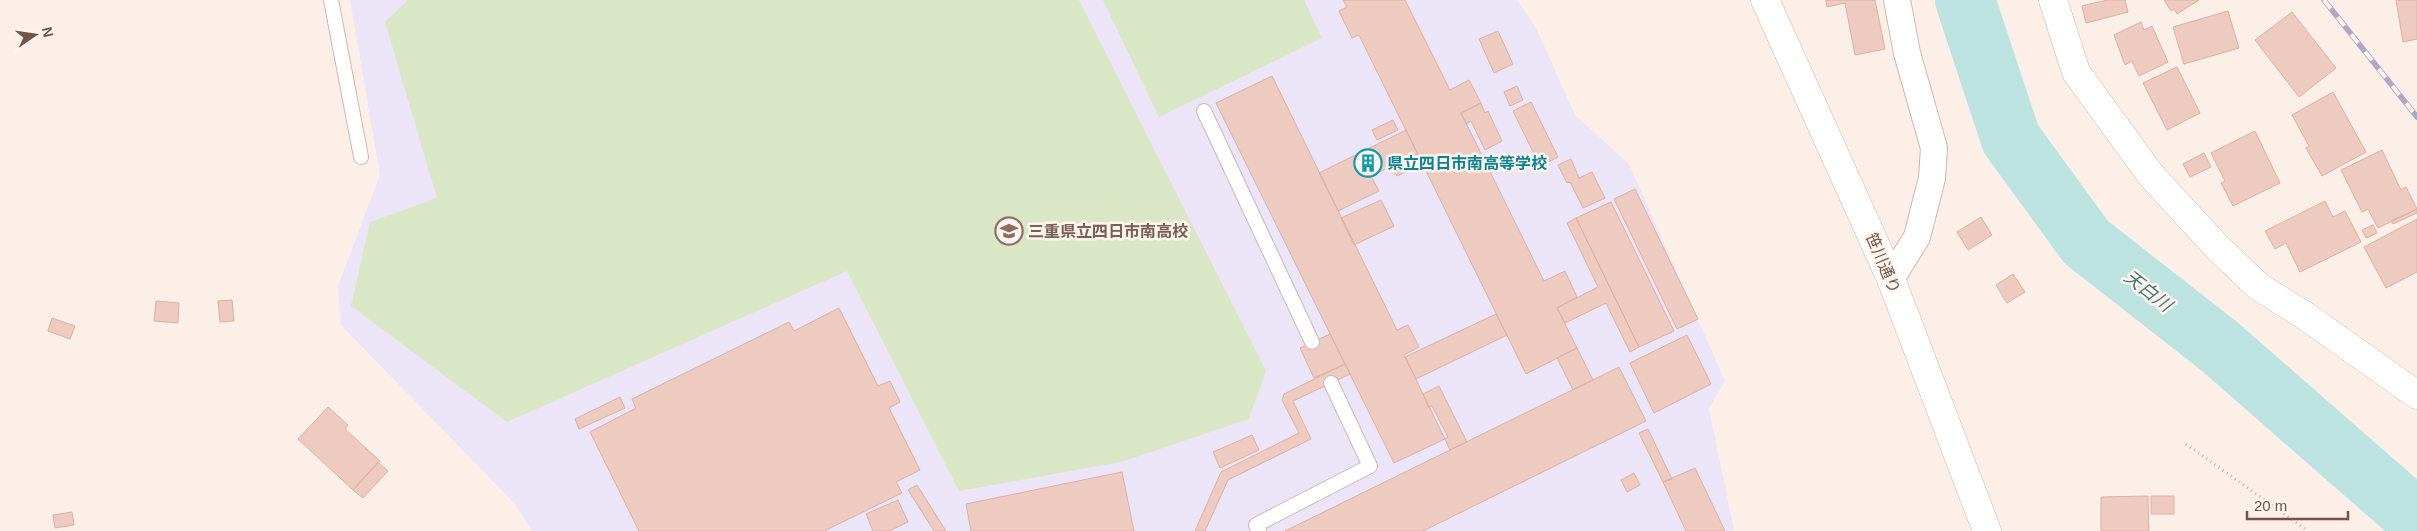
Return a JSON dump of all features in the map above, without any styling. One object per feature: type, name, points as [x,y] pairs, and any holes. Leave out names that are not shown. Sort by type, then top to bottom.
[{"type":"street","name":"笹川通り","points":[[1765,0],[1891,279],[1987,531]]},
{"type":"street","points":[[1891,279],[1917,237],[1932,178],[1934,148],[1907,52],[1897,0]]},
{"type":"street","points":[[2053,0],[2076,72],[2150,174],[2176,203],[2216,246],[2259,287],[2304,315],[2417,395]]},
{"type":"lane","points":[[331,0],[361,157]]},
{"type":"lane","points":[[1204,111],[1312,342]]},
{"type":"lane","points":[[1259,531],[1256,525],[1370,466],[1331,382]]},
{"type":"path","points":[[2186,444],[2308,531]]},
{"type":"shaded area","name":"三重県立四日市南高校","points":[[350,0],[1517,0],[1536,28],[1575,115],[1629,164],[1725,381],[1709,408],[1734,531],[532,531],[515,504],[341,325],[338,286],[380,175]]},
{"type":"green space","points":[[408,0],[1079,0],[1266,371],[1249,419],[1121,462],[959,491],[847,271],[507,422],[351,306],[370,222],[437,198],[385,22]]},
{"type":"green space","points":[[1103,0],[1304,0],[1322,38],[1159,117]]},
{"type":"building","points":[[1343,0],[1405,0],[1450,90],[1469,80],[1481,103],[1461,113],[1544,281],[1565,271],[1577,297],[1557,308],[1577,348],[1526,374],[1359,35],[1352,38],[1339,11],[1347,7]]},
{"type":"building","points":[[1826,0],[1875,0],[1885,49],[1855,55],[1845,3],[1827,7]]},
{"type":"building","points":[[2107,0],[2125,0],[2128,12],[2086,23],[2082,6]]},
{"type":"building","points":[[2164,0],[2199,0],[2177,14],[2174,9],[2171,11]]},
{"type":"building","points":[[2396,0],[2417,0],[2417,39],[2403,42]]},
{"type":"building","points":[[2228,11],[2239,48],[2184,64],[2173,27]]},
{"type":"building","points":[[2292,12],[2336,68],[2299,97],[2255,40]]},
{"type":"building","points":[[2141,22],[2144,30],[2152,26],[2168,62],[2139,76],[2132,61],[2125,65],[2114,35]]},
{"type":"building","points":[[1498,31],[1513,64],[1494,73],[1479,39]]},
{"type":"building","points":[[2177,67],[2200,113],[2167,130],[2143,83]]},
{"type":"building","points":[[1272,76],[1397,330],[1408,325],[1419,347],[1404,355],[1445,439],[1394,463],[1216,103]]},
{"type":"building","points":[[1517,86],[1523,100],[1510,106],[1504,92]]},
{"type":"building","points":[[2333,92],[2366,152],[2322,176],[2306,148],[2309,146],[2292,115]]},
{"type":"building","points":[[1531,102],[1558,157],[1540,166],[1513,111]]},
{"type":"building","points":[[1481,103],[1485,113],[1488,111],[1502,141],[1485,150],[1471,121],[1466,124],[1461,113]]},
{"type":"building","points":[[1393,120],[1398,130],[1377,140],[1372,130]]},
{"type":"building","name":"県立四日市南高等学校","points":[[1406,130],[1418,154],[1371,176],[1379,191],[1338,211],[1319,173]]},
{"type":"building","points":[[2255,131],[2280,183],[2233,206],[2221,183],[2225,181],[2211,153]]},
{"type":"building","points":[[2382,150],[2401,190],[2406,187],[2417,209],[2378,228],[2368,209],[2362,212],[2341,170]]},
{"type":"building","points":[[2204,153],[2211,167],[2190,177],[2183,164]]},
{"type":"building","points":[[1413,157],[1418,166],[1397,176],[1392,167]]},
{"type":"building","points":[[1571,159],[1579,178],[1592,172],[1605,198],[1583,208],[1570,182],[1567,183],[1558,165]]},
{"type":"building","points":[[1635,189],[1698,319],[1677,329],[1614,199]]},
{"type":"building","points":[[1381,200],[1394,226],[1354,245],[1341,218]]},
{"type":"building","points":[[2325,201],[2333,217],[2345,211],[2361,242],[2300,272],[2286,243],[2275,249],[2265,231]]},
{"type":"building","points":[[1611,202],[1674,331],[1639,347],[1576,218]]},
{"type":"building","points":[[2417,209],[2417,213],[2393,224],[2391,221]]},
{"type":"building","points":[[1981,217],[1992,235],[1968,250],[1957,232]]},
{"type":"building","points":[[1576,218],[1639,347],[1630,352],[1606,303],[1565,323],[1557,308],[1598,287],[1567,223]]},
{"type":"building","points":[[2417,219],[2417,272],[2386,288],[2364,247]]},
{"type":"building","points":[[2373,225],[2377,233],[2366,238],[2362,230]]},
{"type":"building","points":[[2013,274],[2025,292],[2007,303],[1996,285]]},
{"type":"building","points":[[232,300],[234,321],[220,322],[218,301]]},
{"type":"building","points":[[156,301],[179,303],[178,323],[154,321]]},
{"type":"building","points":[[839,308],[878,386],[890,381],[900,402],[889,408],[920,470],[896,482],[902,493],[824,531],[639,531],[590,432],[636,408],[632,399],[789,322],[794,331]]},
{"type":"building","points":[[1496,314],[1507,335],[1416,379],[1405,357]]},
{"type":"building","points":[[52,318],[75,326],[70,339],[48,331]]},
{"type":"building","points":[[1330,334],[1345,364],[1314,378],[1300,348]]},
{"type":"building","points":[[1687,335],[1711,384],[1654,413],[1630,363]]},
{"type":"building","points":[[1577,348],[1593,380],[1573,390],[1557,358]]},
{"type":"building","points":[[1345,364],[1350,374],[1293,401],[1311,439],[1228,480],[1205,531],[1195,531],[1221,472],[1299,433],[1282,400],[1284,394]]},
{"type":"building","points":[[1619,367],[1646,421],[1423,531],[1285,531]]},
{"type":"building","points":[[1439,386],[1467,442],[1450,450],[1445,439],[1448,437],[1432,406],[1429,408],[1423,394]]},
{"type":"building","points":[[620,397],[625,408],[579,429],[575,419]]},
{"type":"building","points":[[328,407],[348,425],[345,429],[380,461],[353,490],[298,439]]},
{"type":"building","points":[[1648,429],[1672,479],[1663,482],[1639,433]]},
{"type":"building","points":[[1252,435],[1259,450],[1220,468],[1213,452]]},
{"type":"building","points":[[378,462],[388,471],[363,498],[353,490]]},
{"type":"building","points":[[1695,468],[1725,531],[1686,531],[1663,482]]},
{"type":"building","points":[[1122,472],[1134,531],[971,531],[966,504]]},
{"type":"building","points":[[1634,473],[1640,485],[1627,492],[1621,480]]},
{"type":"building","points":[[917,485],[946,531],[934,531],[908,490]]},
{"type":"building","points":[[2148,496],[2149,531],[2101,531],[2101,497]]},
{"type":"building","points":[[2151,496],[2174,496],[2174,514],[2151,514]]},
{"type":"building","points":[[898,500],[908,522],[889,531],[873,531],[866,514]]},
{"type":"building","points":[[72,512],[74,525],[55,528],[53,515]]},
{"type":"waterway","name":"天白川","points":[[1965,0],[2011,139],[2086,242],[2219,346],[2417,519]]},
{"type":"railway","points":[[2324,0],[2417,117]]},
{"type":"place","name":"県立四日市南高等学校","points":[[1368,163]]},
{"type":"place","name":"三重県立四日市南高校","points":[[1009,231]]}]
